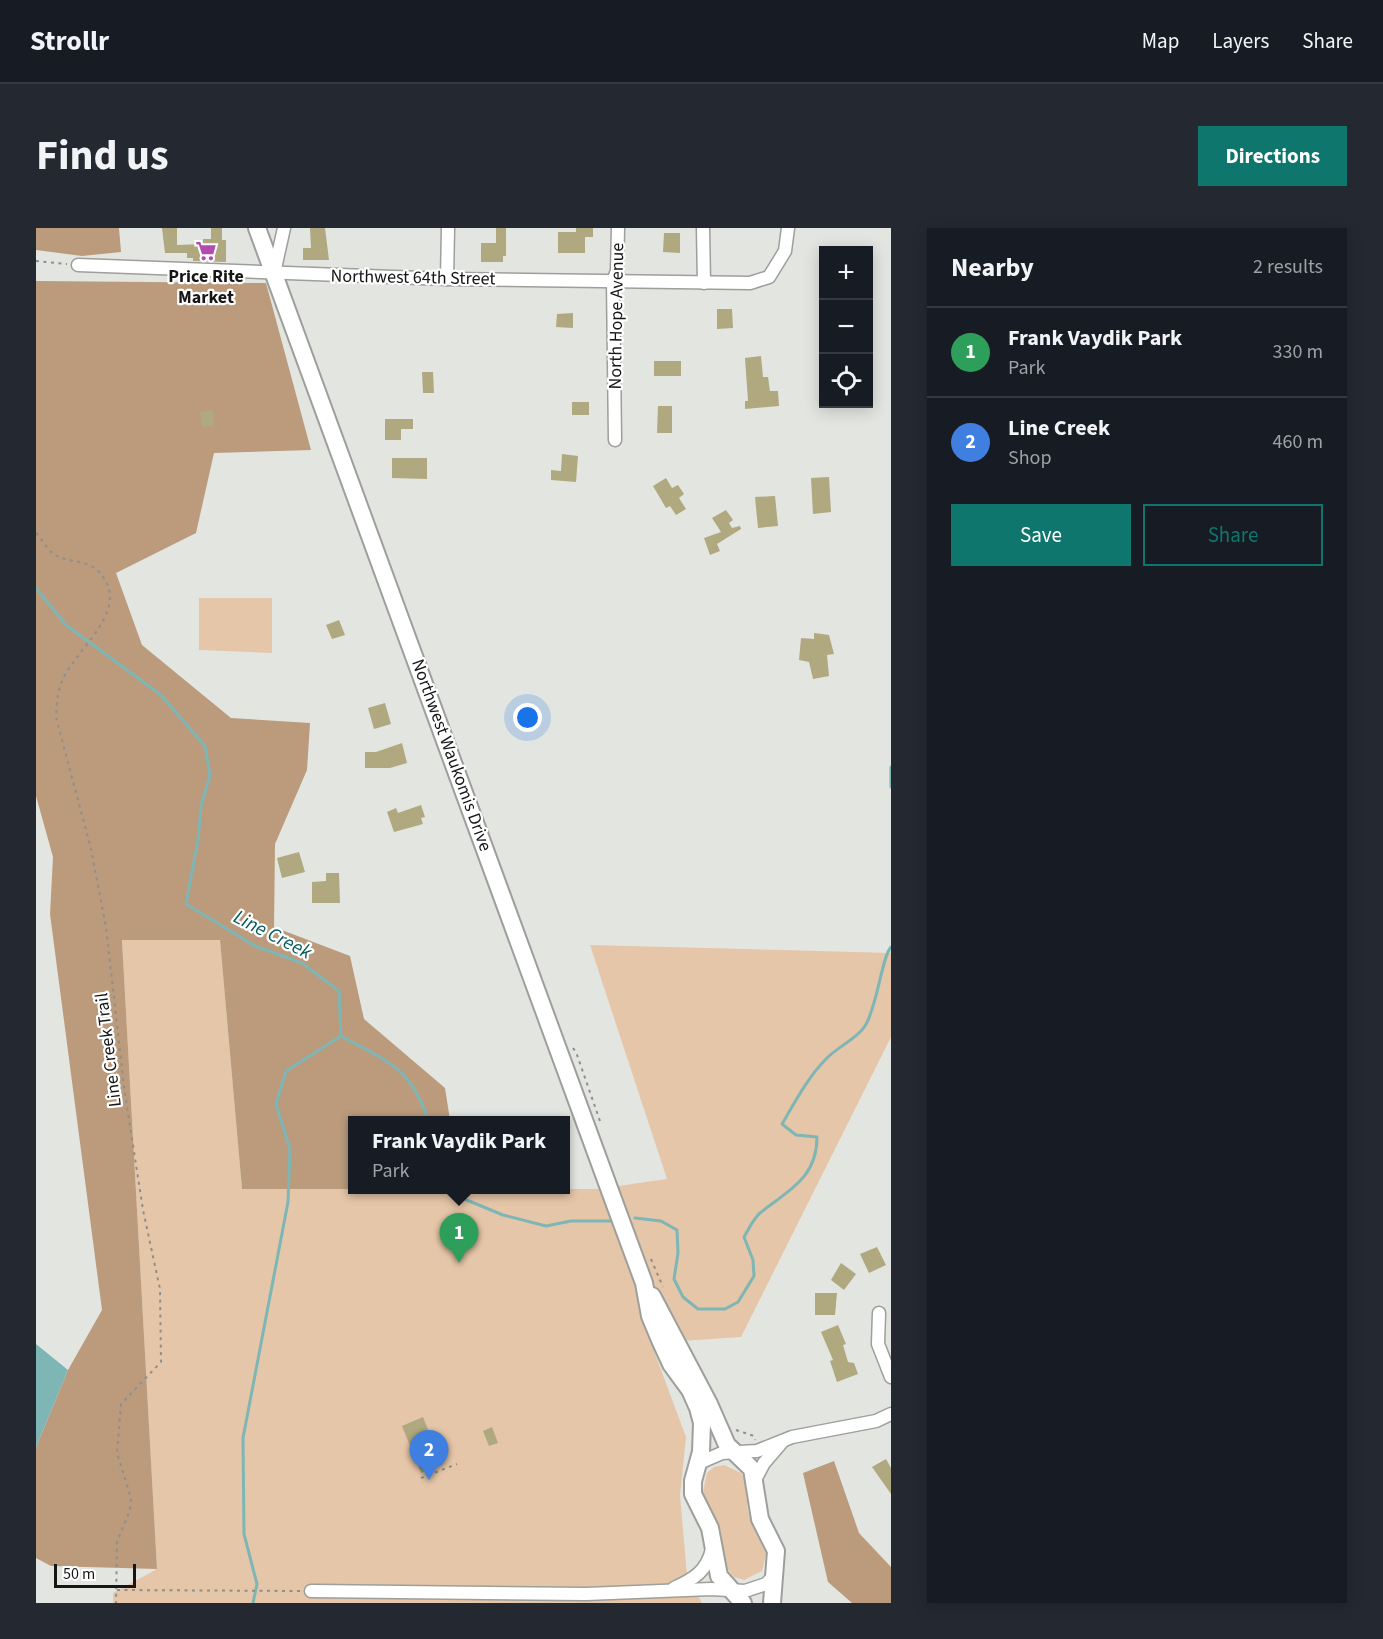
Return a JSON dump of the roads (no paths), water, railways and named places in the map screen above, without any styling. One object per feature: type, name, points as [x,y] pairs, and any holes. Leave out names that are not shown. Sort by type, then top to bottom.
[{"type":"main road","name":"Northwest Waukomis Drive","points":[[257,228],[644,1283],[709,1404],[719,1431],[733,1452],[752,1469],[760,1519],[776,1551],[772,1603]]},
{"type":"main road","name":"Northwest Waukomis Drive","points":[[644,1283],[650,1316],[671,1364],[690,1390],[702,1424],[699,1463],[693,1481],[693,1494],[710,1528],[719,1576],[733,1589],[743,1603]]},
{"type":"street","points":[[274,274],[284,228]]},
{"type":"street","points":[[447,279],[448,228]]},
{"type":"street","name":"North Hope Avenue","points":[[615,440],[613,280],[618,263],[618,228]]},
{"type":"street","points":[[704,228],[704,283]]},
{"type":"street","name":"Northwest 64th Street","points":[[78,265],[447,279],[750,283],[769,277],[781,261],[785,251],[788,228]]},
{"type":"street","points":[[879,1313],[878,1344],[891,1377]]},
{"type":"street","points":[[699,1463],[716,1455],[758,1451],[804,1434],[876,1421],[891,1414]]},
{"type":"street","points":[[755,1480],[764,1463],[783,1441]]},
{"type":"street","points":[[662,1593],[698,1575],[709,1563],[713,1547]]},
{"type":"street","points":[[311,1592],[662,1593],[733,1589],[746,1591],[757,1588],[776,1574]]},
{"type":"water","points":[[36,1344],[68,1370],[36,1447]]},
{"type":"waterway","name":"Line Creek","points":[[36,588],[66,625],[161,695],[205,746],[210,775],[201,806],[198,840],[186,904],[255,946],[302,963],[339,991],[341,1036],[286,1071],[276,1104],[290,1149],[288,1202],[243,1438],[244,1534],[257,1584],[253,1603]]},
{"type":"waterway","points":[[891,767],[891,787]]},
{"type":"waterway","points":[[635,1218],[661,1221],[677,1230],[678,1253],[674,1279],[683,1297],[698,1309],[725,1309],[738,1302],[754,1276],[753,1260],[744,1237],[758,1215],[806,1174],[816,1151],[817,1137],[796,1135],[782,1124],[819,1066],[865,1026],[891,947]]},
{"type":"waterway","points":[[341,1036],[384,1059],[405,1077],[414,1088],[426,1116]]},
{"type":"waterway","points":[[452,1194],[503,1215],[546,1226],[571,1221],[615,1221]]},
{"type":"place","name":"Price Rite Market","points":[[206,251]]},
{"type":"place","name":"Frank Vaydik Park","points":[[459,1263]]},
{"type":"place","name":"Line Creek","points":[[429,1480]]}]
